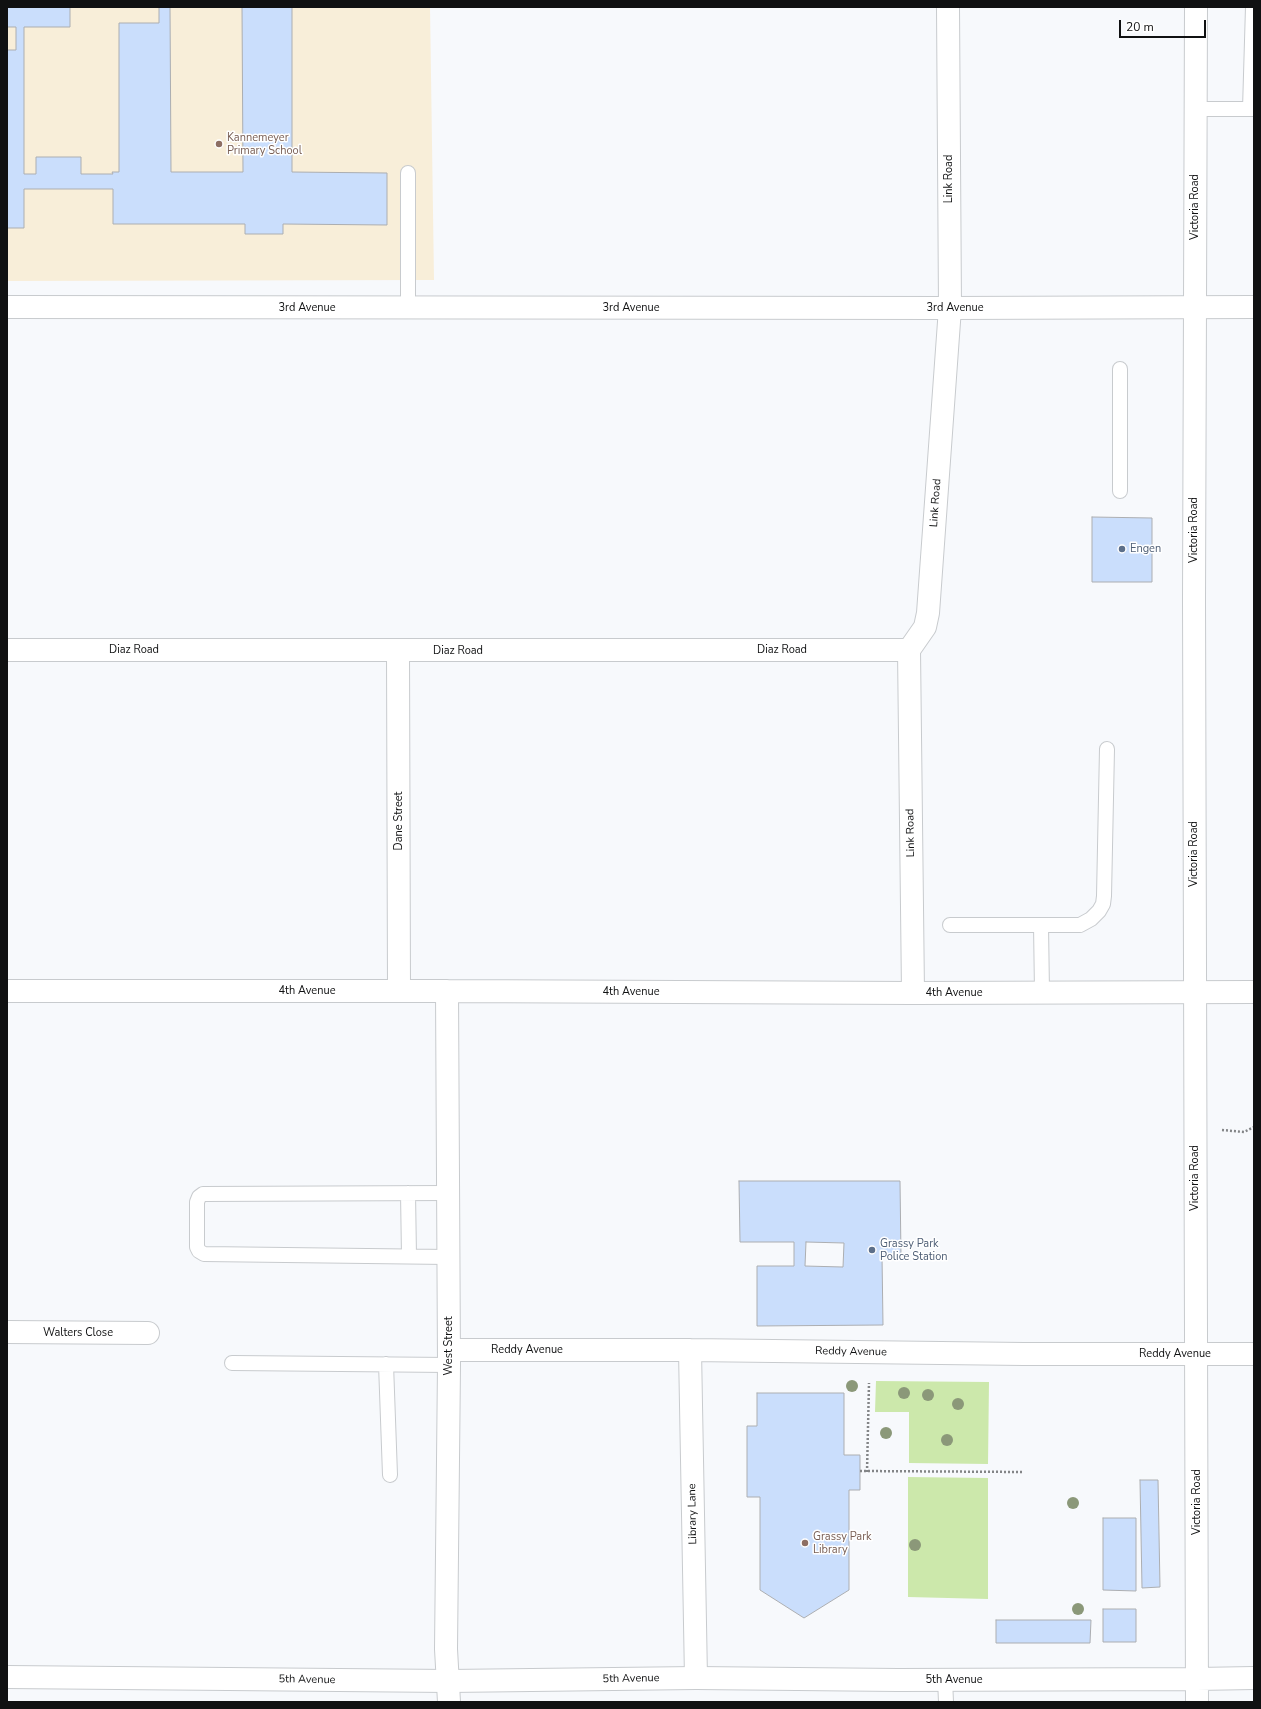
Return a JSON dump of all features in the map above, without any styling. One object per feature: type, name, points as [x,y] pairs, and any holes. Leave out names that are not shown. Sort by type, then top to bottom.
[{"type":"street","name":"Link Road","points":[[913,993],[909,650],[925,627],[928,613],[950,308],[948,7]]},
{"type":"street","name":"Victoria Road","points":[[1196,7],[1194,307],[1196,378],[1194,584],[1194,992],[1197,1702]]},
{"type":"street","name":"3rd Avenue","points":[[7,307],[1254,307]]},
{"type":"street","name":"Diaz Road","points":[[7,650],[909,650]]},
{"type":"street","name":"Dane Street","points":[[398,651],[399,991]]},
{"type":"street","name":"4th Avenue","points":[[7,991],[913,993],[1254,992]]},
{"type":"street","name":"West Street","points":[[446,991],[449,1358],[446,1649],[449,1692]]},
{"type":"street","name":"Walters Close","points":[[7,1332],[148,1333]]},
{"type":"street","name":"Reddy Avenue","points":[[449,1358],[690,1350],[1024,1354],[1254,1354]]},
{"type":"street","name":"Library Lane","points":[[690,1350],[696,1678]]},
{"type":"street","name":"5th Avenue","points":[[7,1677],[449,1692],[696,1678],[792,1680],[1254,1678]]},
{"type":"lane","points":[[1196,109],[1252,109],[1253,7]]},
{"type":"lane","points":[[408,173],[408,308]]},
{"type":"lane","points":[[1120,369],[1120,491]]},
{"type":"lane","points":[[950,925],[1080,925],[1092,919],[1103,904],[1106,749]]},
{"type":"lane","points":[[1041,925],[1042,992]]},
{"type":"lane","points":[[408,1193],[409,1256]]},
{"type":"lane","points":[[448,1193],[203,1194],[199,1196],[197,1202],[197,1247],[199,1251],[204,1254],[448,1257]]},
{"type":"lane","points":[[232,1364],[386,1364],[449,1358]]},
{"type":"lane","points":[[386,1364],[390,1475]]},
{"type":"lane","points":[[945,1679],[946,1702]]},
{"type":"path","points":[[1195,1128],[1244,1132],[1254,1127]]},
{"type":"path","points":[[867,1472],[869,1383]]},
{"type":"path","points":[[860,1471],[1024,1472]]},
{"type":"shaded area","name":"Kannemeyer Primary School","points":[[7,7],[430,7],[434,280],[7,281]]},
{"type":"green space","points":[[876,1381],[989,1382],[988,1464],[909,1463],[909,1412],[875,1412]]},
{"type":"green space","points":[[908,1477],[988,1478],[988,1599],[908,1597]]},
{"type":"building","points":[[7,7],[70,7],[70,27],[24,27],[24,174],[36,174],[36,157],[81,157],[81,174],[113,174],[112,172],[119,172],[119,23],[159,23],[159,7],[170,7],[171,172],[243,172],[242,7],[292,7],[292,172],[387,173],[387,225],[283,224],[283,234],[245,234],[245,224],[113,224],[113,189],[24,189],[24,228],[7,228],[7,50],[16,50],[16,27],[7,27]]},
{"type":"building","points":[[1092,517],[1152,518],[1152,582],[1092,582]]},
{"type":"building","name":"Grassy Park Police Station","points":[[739,1181],[900,1181],[901,1256],[882,1256],[883,1325],[757,1326],[757,1266],[794,1266],[794,1242],[740,1242]],"holes":[[[806,1242],[844,1243],[843,1267],[805,1266]]]},
{"type":"building","name":"Grassy Park Library","points":[[757,1393],[844,1393],[844,1455],[860,1455],[860,1490],[849,1490],[849,1590],[804,1618],[760,1590],[760,1497],[747,1497],[747,1426],[757,1426]]},
{"type":"building","points":[[1140,1480],[1158,1480],[1160,1587],[1142,1588]]},
{"type":"building","points":[[1103,1518],[1136,1518],[1136,1591],[1103,1590]]},
{"type":"building","points":[[1103,1609],[1136,1609],[1136,1642],[1103,1642]]},
{"type":"building","points":[[996,1620],[1091,1620],[1090,1643],[996,1643]]},
{"type":"place","name":"Kannemeyer Primary School","points":[[219,144]]},
{"type":"place","name":"Engen","points":[[1122,549]]},
{"type":"place","name":"Grassy Park Police Station","points":[[872,1250]]},
{"type":"place","name":"Grassy Park Library","points":[[805,1543]]}]
